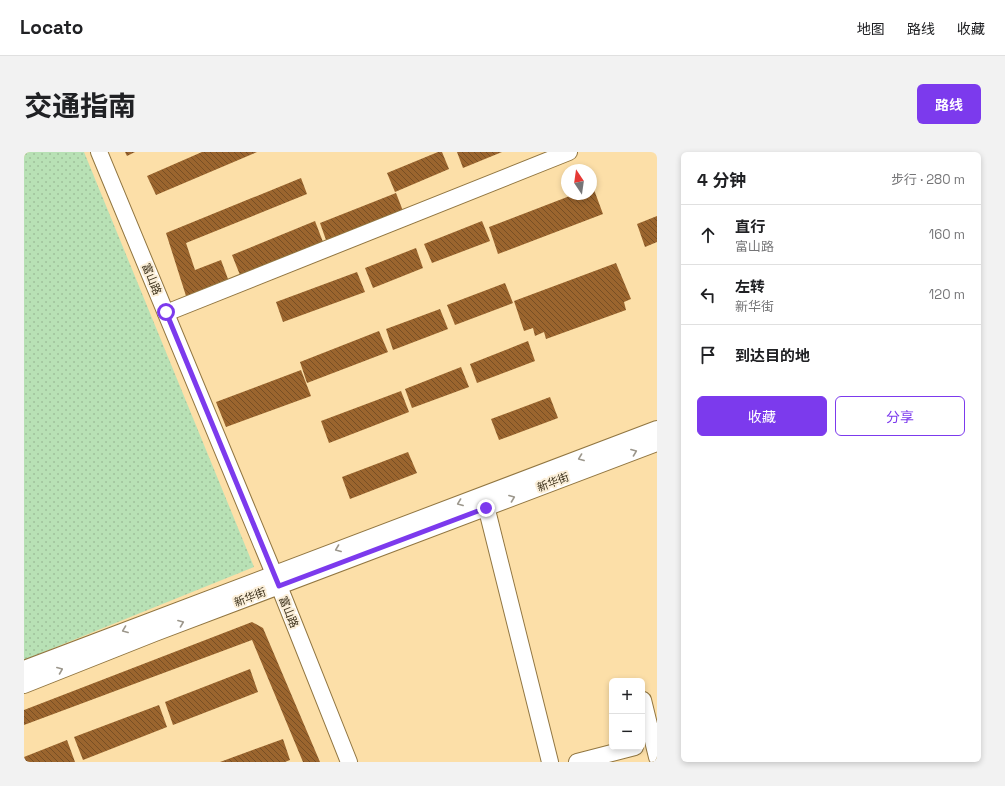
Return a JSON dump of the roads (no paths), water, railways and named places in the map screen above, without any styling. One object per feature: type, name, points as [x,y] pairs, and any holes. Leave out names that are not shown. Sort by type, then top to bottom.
[{"type":"street","name":"富山路","points":[[99,152],[350,762]]},
{"type":"street","points":[[166,312],[569,152]]},
{"type":"street","name":"新华街","points":[[24,669],[276,580],[485,501],[657,429]]},
{"type":"street","name":"新华街","points":[[485,501],[657,443]]},
{"type":"street","points":[[485,501],[550,762]]},
{"type":"street","name":"新华街","points":[[24,685],[155,632],[276,580]]},
{"type":"street","points":[[645,710],[652,746]]},
{"type":"street","points":[[577,762],[608,758],[628,750]]}]
